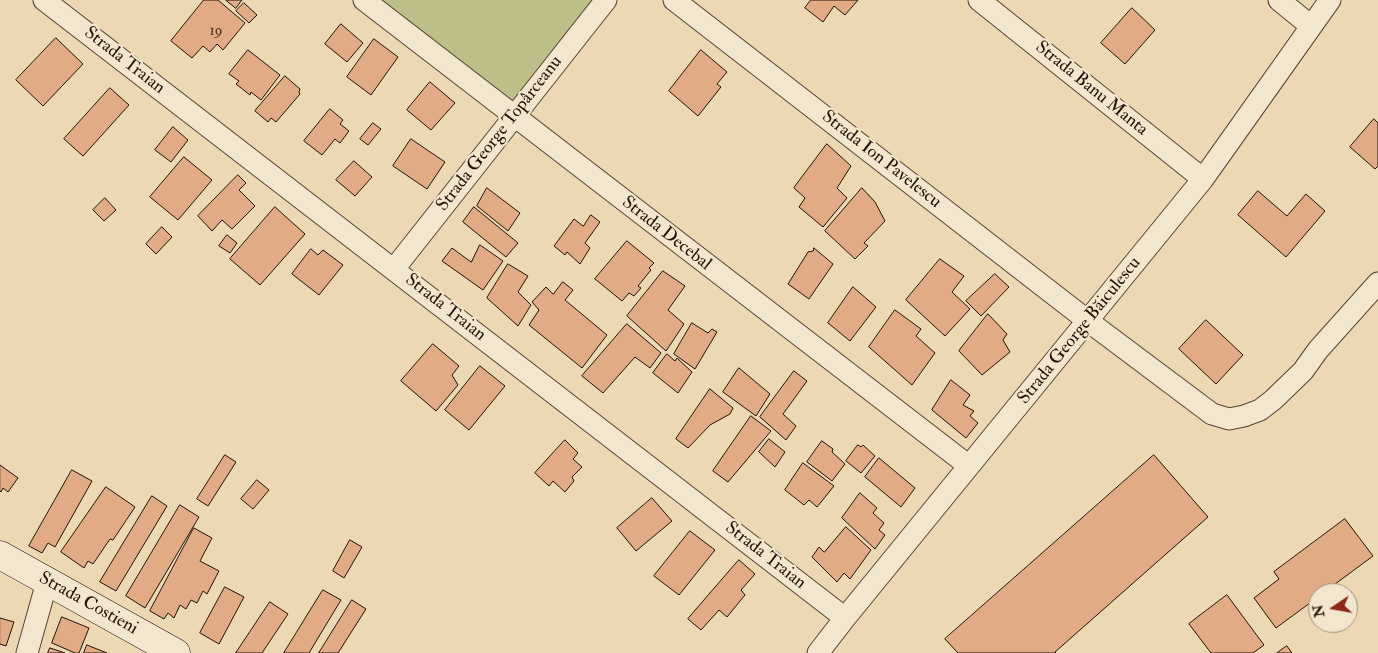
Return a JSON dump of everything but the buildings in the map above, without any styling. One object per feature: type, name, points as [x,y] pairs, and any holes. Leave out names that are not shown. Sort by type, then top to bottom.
[{"type":"street","name":"Strada Traian","points":[[44,0],[394,268],[845,618]]},
{"type":"street","name":"Strada Decebal","points":[[364,0],[968,466]]},
{"type":"street","name":"Strada George Topârceanu","points":[[394,268],[606,0]]},
{"type":"street","name":"Strada Ion Pavelescu","points":[[674,0],[1088,321],[1212,414],[1229,419],[1244,416],[1260,410],[1273,400],[1303,371],[1318,350],[1378,283]]},
{"type":"street","name":"Strada Banu Manta","points":[[979,0],[1203,179]]},
{"type":"street","points":[[1279,0],[1311,26]]},
{"type":"street","name":"Strada George Băiculescu","points":[[818,653],[1203,179],[1330,0]]},
{"type":"street","name":"Strada Costieni","points":[[0,555],[176,653]]},
{"type":"street","points":[[27,653],[47,582]]},
{"type":"green space","points":[[371,0],[605,0],[512,110]]}]
